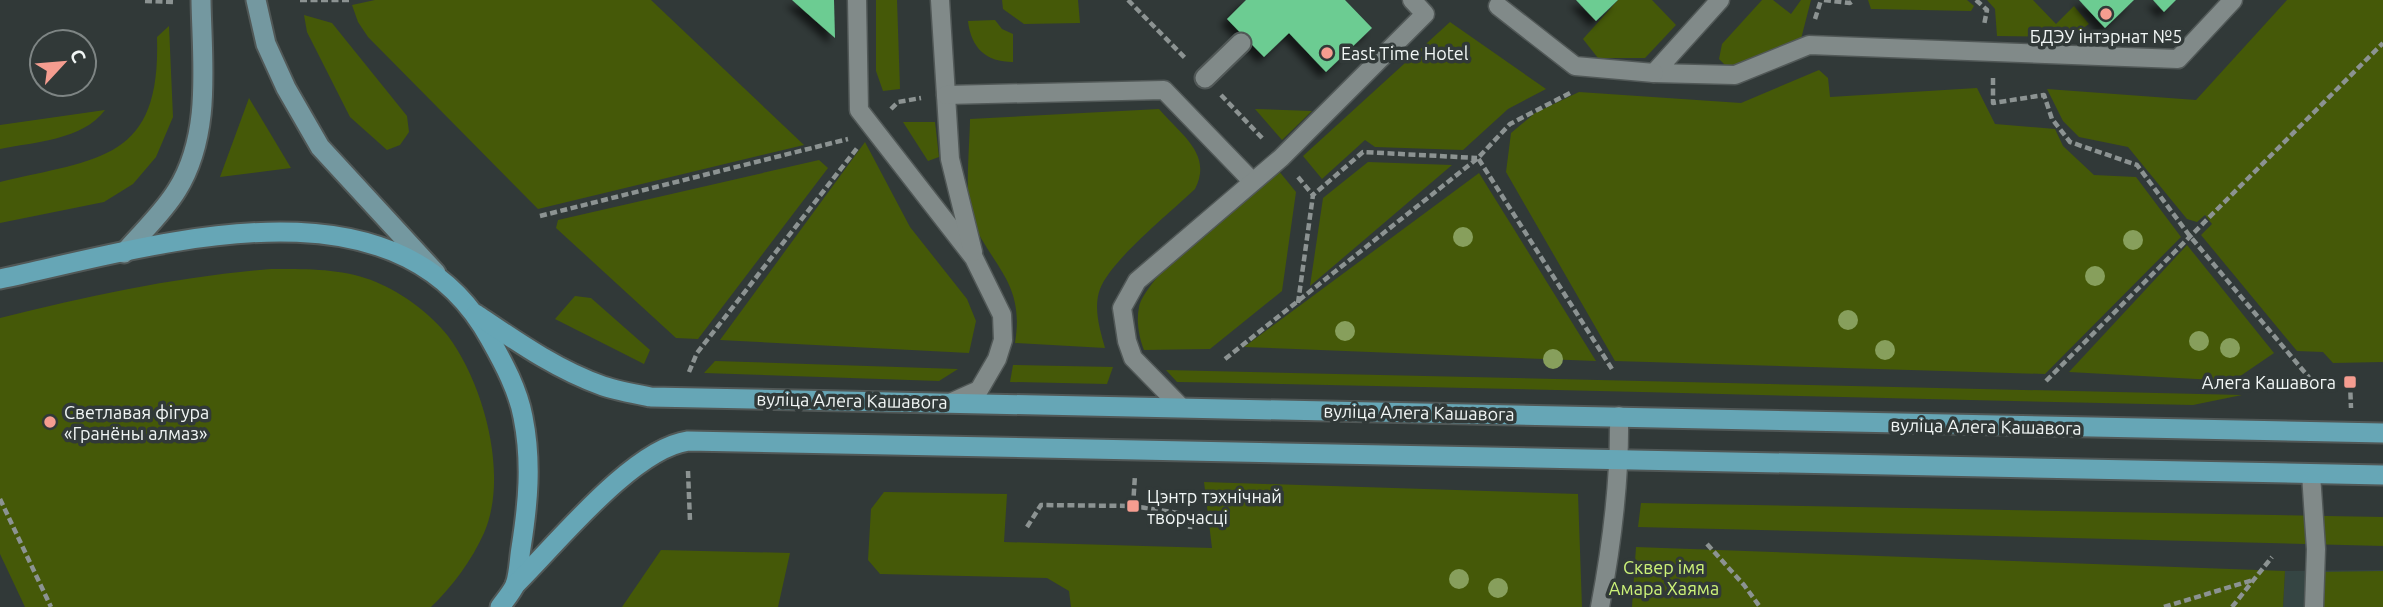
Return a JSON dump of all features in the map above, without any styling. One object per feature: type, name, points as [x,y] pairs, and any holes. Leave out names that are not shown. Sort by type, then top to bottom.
[{"type":"main road","points":[[124,253],[177,190],[194,149],[203,104],[201,0]]},
{"type":"main road","points":[[256,0],[266,44],[286,88],[320,147],[476,314],[520,402],[530,451],[527,509],[515,585]]},
{"type":"main road","points":[[0,279],[124,253],[240,233],[291,230],[344,237],[383,247],[436,273]]},
{"type":"main road","name":"вуліца Алега Кашавога","points":[[476,314],[531,350],[570,371],[604,386],[651,397],[2383,433]]},
{"type":"main road","points":[[500,607],[515,585],[608,490],[640,462],[664,447],[688,441],[1619,462],[2383,475]]},
{"type":"street","points":[[1205,78],[1241,43]]},
{"type":"lane","points":[[857,0],[859,110],[871,131],[974,258]]},
{"type":"lane","points":[[940,0],[950,159],[974,258],[1002,315],[1003,340],[997,359],[979,390],[952,402]]},
{"type":"lane","points":[[1181,407],[1133,358],[1126,341],[1122,308],[1136,281],[1251,180],[1281,158],[1425,14],[1412,0]]},
{"type":"lane","points":[[1654,73],[1720,0]]},
{"type":"lane","points":[[1498,6],[1576,66],[1654,73],[1735,75],[1809,45],[2178,59],[2232,0]]},
{"type":"lane","points":[[946,95],[1164,90],[1251,180]]},
{"type":"lane","points":[[1600,607],[1610,553],[1619,462],[1619,416]]},
{"type":"lane","points":[[2311,474],[2316,549],[2314,607]]},
{"type":"path","points":[[300,0],[350,0]]},
{"type":"path","points":[[1128,0],[1281,158]]},
{"type":"path","points":[[1824,0],[1850,3],[1854,0]]},
{"type":"path","points":[[1976,0],[1987,10],[1983,29],[1993,53],[1993,103],[2043,95],[2052,119],[2070,142],[2137,165],[2189,235],[2312,381]]},
{"type":"path","points":[[145,1],[174,2]]},
{"type":"path","points":[[2046,381],[2383,43]]},
{"type":"path","points":[[1225,359],[1478,158],[1510,124],[1581,87]]},
{"type":"path","points":[[689,372],[697,352],[871,131],[898,102],[946,95]]},
{"type":"path","points":[[540,216],[871,131]]},
{"type":"path","points":[[1297,304],[1313,195],[1363,152],[1478,158]]},
{"type":"path","points":[[1478,158],[1612,369]]},
{"type":"path","points":[[688,471],[690,521]]},
{"type":"path","points":[[0,499],[51,607]]},
{"type":"path","points":[[1027,527],[1041,505],[1133,506],[1191,515],[1190,529]]},
{"type":"path","points":[[1707,544],[1760,607]]},
{"type":"path","points":[[2232,607],[2272,557]]},
{"type":"path","points":[[2164,607],[2253,580]]},
{"type":"shaded area","points":[[2383,570],[2383,607],[2283,607],[2285,571]]},
{"type":"green space","points":[[375,0],[651,0],[804,145],[538,209],[368,37],[358,22],[352,5]]},
{"type":"green space","points":[[876,0],[897,0],[900,89],[883,91],[876,71]]},
{"type":"green space","points":[[1002,0],[1078,0],[1080,23],[1024,24],[1003,9]]},
{"type":"green space","points":[[1618,0],[1652,0],[1676,25],[1645,58],[1598,58],[1583,39]]},
{"type":"green space","points":[[1762,0],[1773,0],[1791,14],[1801,0],[1811,0],[1801,39],[1737,68],[1727,67],[1719,59],[1722,44]]},
{"type":"green space","points":[[1868,0],[1967,0],[1974,6],[1971,11],[1871,9]]},
{"type":"green space","points":[[1987,0],[2033,0],[2056,24],[2074,6],[2089,24],[2070,37],[1997,36],[1995,9]]},
{"type":"green space","points":[[2287,0],[2383,0],[2383,362],[2333,363],[2323,352],[2297,351],[2201,235],[2212,224],[2205,215],[2197,222],[2187,219],[2128,147],[2079,137],[2063,121],[2047,89],[2196,100]]},
{"type":"green space","points":[[304,15],[332,23],[407,116],[409,132],[400,145],[387,150],[350,117],[307,32]]},
{"type":"green space","points":[[995,20],[1002,29],[1013,34],[1013,62],[995,59],[981,52],[973,39],[968,21]]},
{"type":"green space","points":[[1450,22],[1546,89],[1508,109],[1463,150],[1375,147],[1365,140],[1322,179],[1303,156]]},
{"type":"green space","points":[[169,26],[173,117],[156,157],[133,184],[104,202],[0,223],[0,182],[95,158],[118,147],[135,131],[148,109],[156,78],[157,37]]},
{"type":"green space","points":[[1819,70],[1828,78],[1830,97],[1977,88],[1995,124],[2055,129],[2063,146],[2094,175],[2136,177],[2181,237],[2045,374],[1615,361],[1506,172],[1511,133],[1535,113],[1579,92],[1741,103]]},
{"type":"green space","points":[[249,98],[291,168],[220,177]]},
{"type":"green space","points":[[1159,109],[1192,146],[1200,165],[1200,177],[1195,189],[1157,223],[1106,277],[1097,304],[1105,348],[1015,343],[1017,322],[1011,290],[980,237],[970,211],[970,119]]},
{"type":"green space","points":[[1255,109],[1312,111],[1282,140]]},
{"type":"green space","points":[[105,110],[96,120],[71,134],[0,149],[0,125]]},
{"type":"green space","points":[[903,122],[935,122],[939,157],[928,161]]},
{"type":"green space","points":[[865,142],[910,227],[967,299],[976,321],[969,353],[720,340]]},
{"type":"green space","points":[[819,160],[828,168],[698,339],[676,338],[556,228],[558,220]]},
{"type":"green space","points":[[1368,162],[1452,165],[1310,286],[1323,198]]},
{"type":"green space","points":[[1274,165],[1296,192],[1282,291],[1210,349],[1144,350],[1138,318],[1145,293],[1177,255]]},
{"type":"green space","points":[[1479,173],[1596,361],[1244,347]]},
{"type":"green space","points":[[2187,245],[2274,353],[2233,381],[2069,372]]},
{"type":"green space","points":[[271,269],[337,272],[376,282],[396,292],[424,312],[448,336],[461,356],[482,404],[489,431],[494,485],[491,510],[484,533],[461,573],[431,607],[25,607],[0,554],[0,318],[135,288]]},
{"type":"green space","points":[[575,296],[591,298],[650,350],[644,364],[555,319]]},
{"type":"green space","points":[[715,361],[958,369],[939,381],[704,373]]},
{"type":"green space","points":[[1013,365],[1113,367],[1107,384],[1010,382]]},
{"type":"green space","points":[[1166,370],[2242,395],[2193,405],[1177,382]]},
{"type":"green space","points":[[1204,482],[1578,494],[1582,607],[1071,607],[1069,591],[1047,578],[880,574],[868,560],[871,509],[884,492],[1007,494],[1004,542],[1212,548]]},
{"type":"green space","points":[[1641,503],[2383,517],[2383,546],[1638,527]]},
{"type":"green space","name":"Сквер імя Амара Хаяма","points":[[1636,547],[2285,571],[2283,607],[1632,607]]},
{"type":"green space","points":[[661,550],[790,553],[778,607],[622,607]]},
{"type":"green space","points":[[2383,571],[2383,607],[2318,607],[2318,572]]},
{"type":"building","points":[[792,0],[834,0],[835,38]]},
{"type":"building","name":"East Time Hotel","points":[[1246,0],[1345,0],[1372,28],[1326,72],[1289,33],[1264,57],[1227,19]]},
{"type":"building","points":[[1576,0],[1618,0],[1596,21]]},
{"type":"building","name":"БДЭУ інтэрнат №5","points":[[2079,0],[2134,0],[2105,28]]},
{"type":"building","name":"БДЭУ інтэрнат №5","points":[[2153,0],[2176,0],[2164,12]]},
{"type":"place","name":"БДЭУ інтэрнат №5","points":[[2106,14]]},
{"type":"place","name":"East Time Hotel","points":[[1327,53]]},
{"type":"place","name":"Алега Кашавога","points":[[2350,382]]},
{"type":"place","name":"Светлавая фігура «Гранёны алмаз»","points":[[50,422]]},
{"type":"place","name":"Цэнтр тэхнічнай творчасці","points":[[1133,506]]}]
